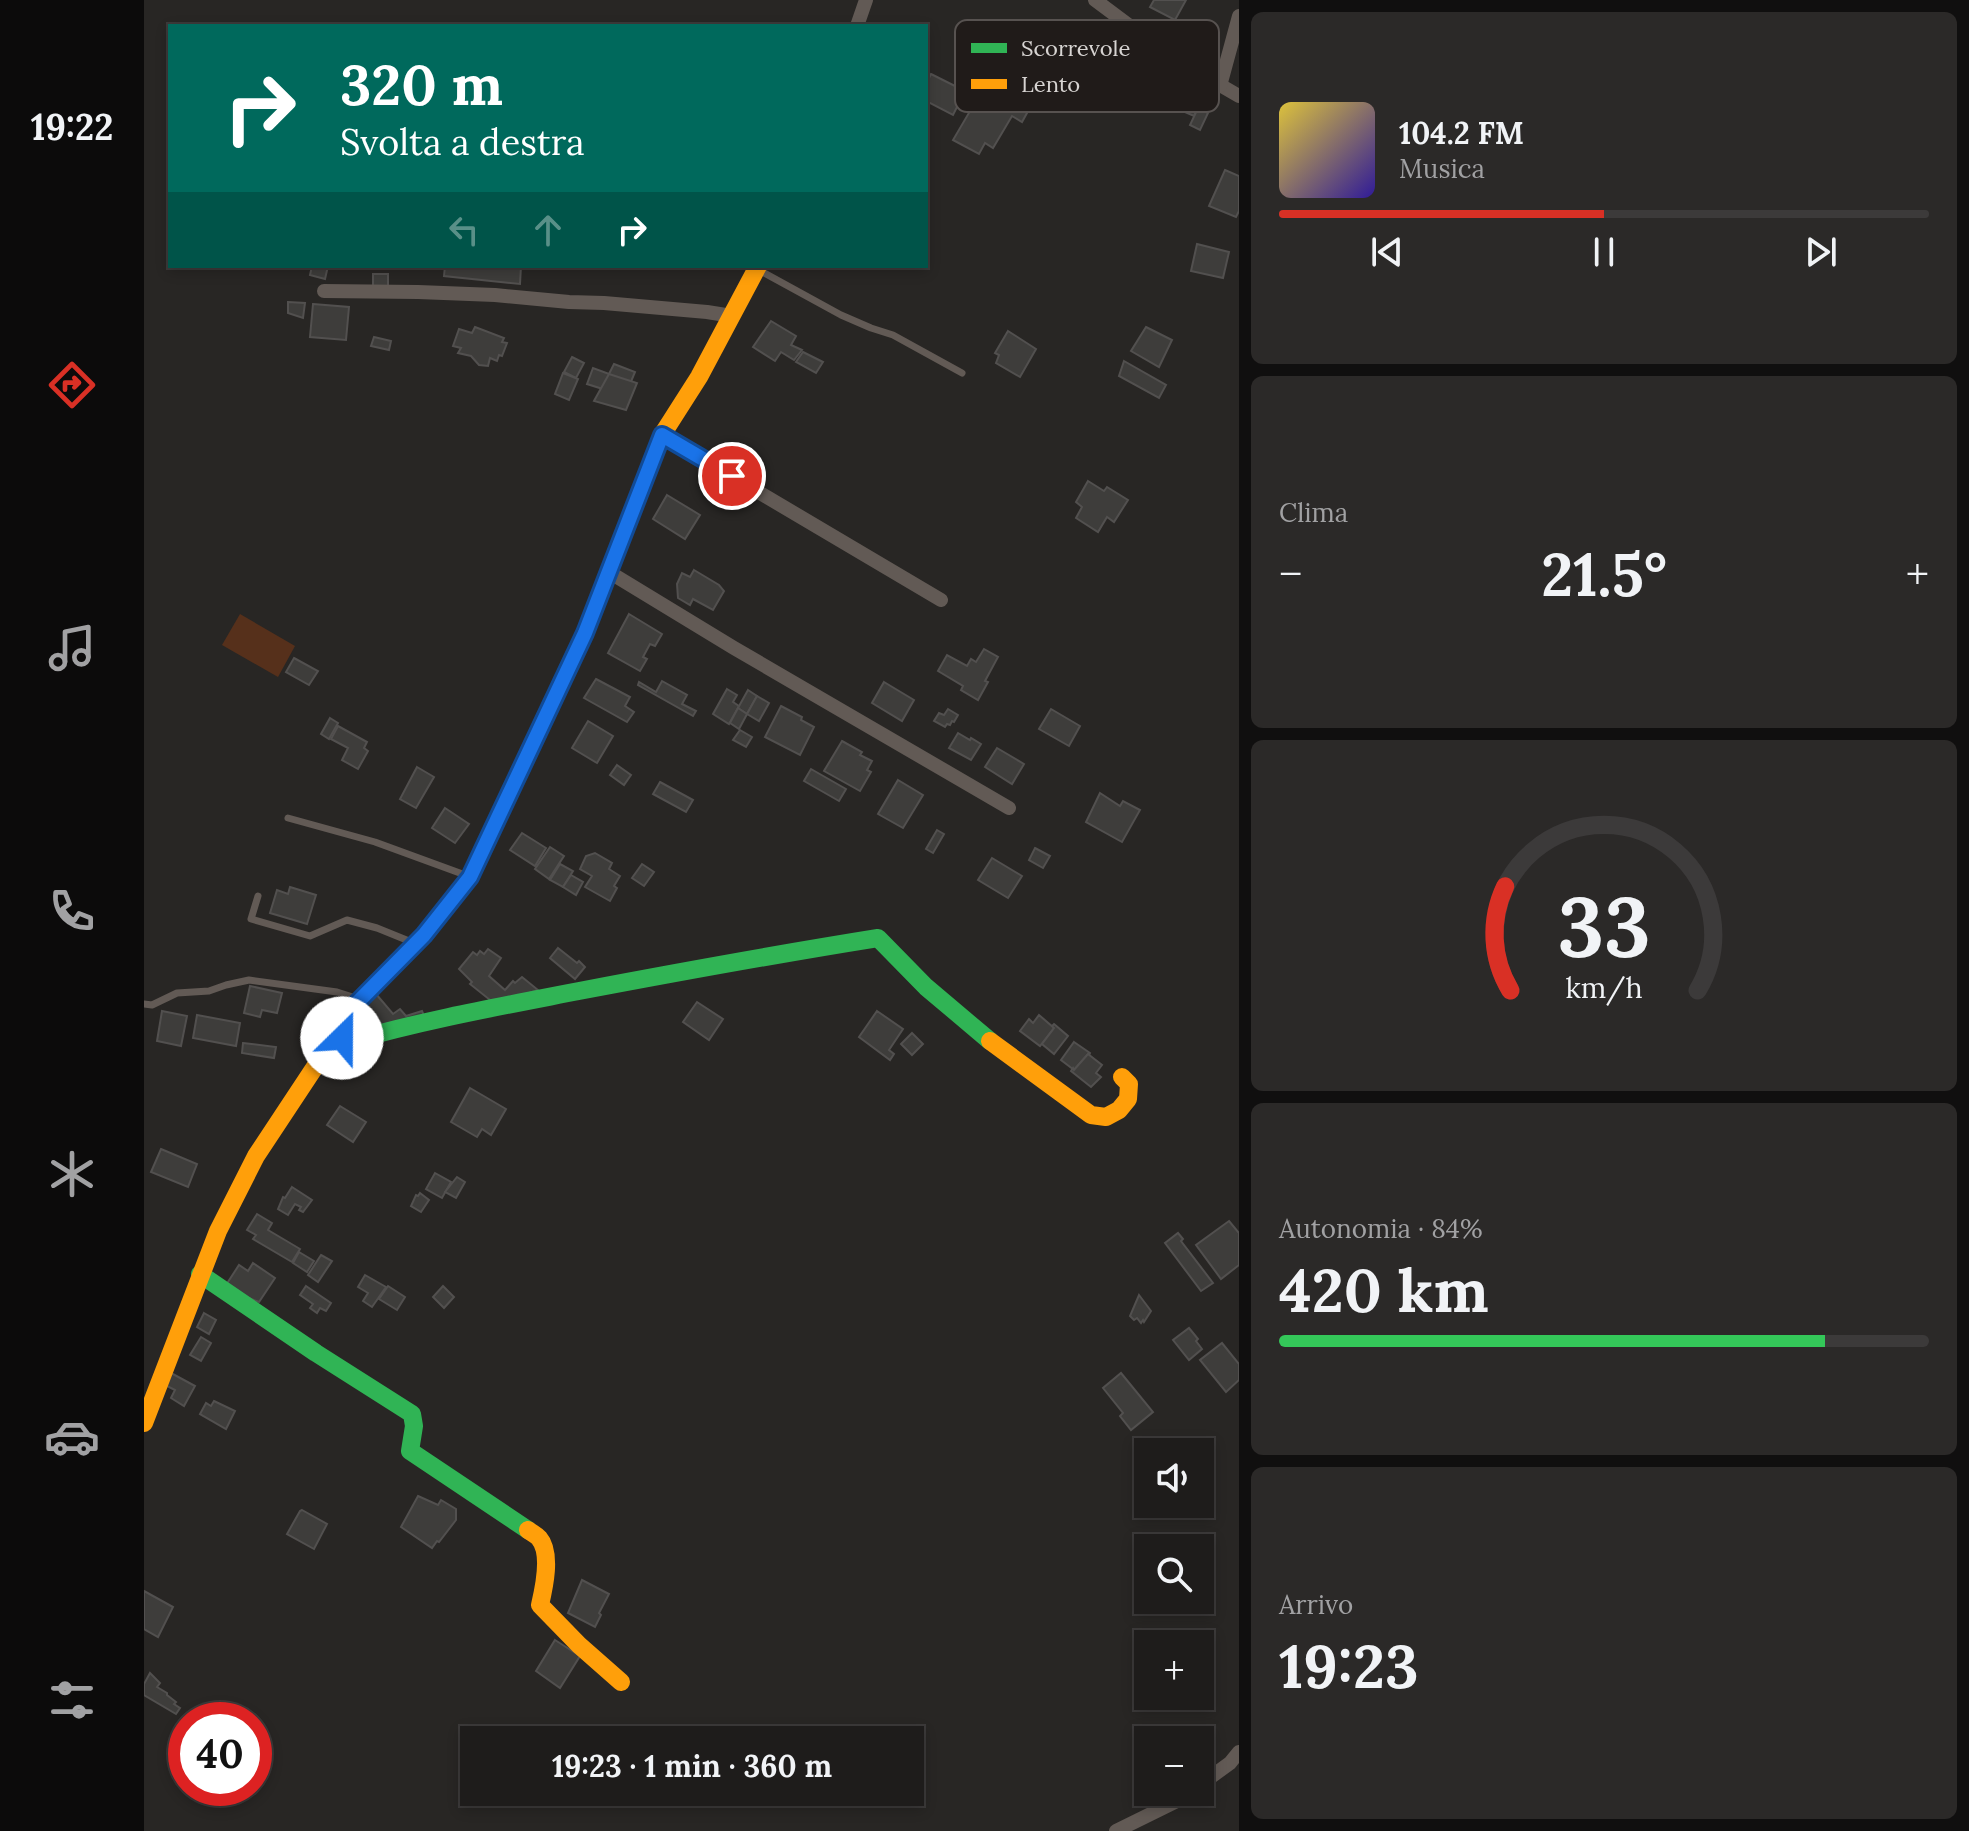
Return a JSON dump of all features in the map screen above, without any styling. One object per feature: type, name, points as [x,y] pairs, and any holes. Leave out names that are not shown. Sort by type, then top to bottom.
[{"type":"street","points":[[858,24],[866,0]]},
{"type":"street","points":[[1095,0],[1122,20]]},
{"type":"street","points":[[1239,16],[1220,86],[1239,96]]},
{"type":"street","points":[[144,1423],[218,1231],[256,1156],[352,1008],[416,943],[470,877],[585,633],[662,435],[699,377],[757,268]]},
{"type":"street","points":[[324,291],[495,295],[732,316]]},
{"type":"street","points":[[662,435],[941,600]]},
{"type":"street","points":[[609,572],[710,635],[1009,808]]},
{"type":"street","points":[[341,1029],[342,1038],[348,1042],[520,1002],[746,959],[878,938],[896,959],[981,1034],[1091,1115],[1106,1117],[1119,1110],[1128,1099],[1129,1084],[1122,1077]]},
{"type":"street","points":[[200,1274],[412,1414],[414,1426],[410,1451],[540,1539],[546,1577],[540,1605],[621,1682]]},
{"type":"street","points":[[1214,1775],[1239,1752]]},
{"type":"street","points":[[1116,1831],[1167,1806]]},
{"type":"lane","points":[[760,268],[841,315],[893,335],[962,373]]},
{"type":"lane","points":[[288,818],[375,842],[470,877]]},
{"type":"lane","points":[[258,896],[251,919],[310,936],[347,920],[416,943]]},
{"type":"lane","points":[[144,1004],[152,1005],[177,993],[209,991],[249,980],[337,992],[361,999]]},
{"type":"shaded area","points":[[240,614],[295,646],[278,677],[222,645]]},
{"type":"building","points":[[1154,0],[1186,0],[1175,20],[1150,7]]},
{"type":"building","points":[[931,74],[955,86],[953,115],[928,102]]},
{"type":"building","points":[[969,112],[1028,112],[1022,122],[1012,116],[993,148],[985,143],[979,154],[953,140]]},
{"type":"building","points":[[1196,112],[1208,113],[1200,130],[1190,125]]},
{"type":"building","points":[[1225,170],[1239,176],[1239,211],[1236,217],[1209,206]]},
{"type":"building","points":[[1197,244],[1229,252],[1223,278],[1191,271]]},
{"type":"building","points":[[312,268],[328,268],[325,279],[310,275]]},
{"type":"building","points":[[445,268],[521,268],[520,284],[444,276]]},
{"type":"building","points":[[373,274],[388,274],[388,287],[373,288]]},
{"type":"building","points":[[288,302],[305,303],[303,318],[288,313]]},
{"type":"building","points":[[313,304],[349,307],[346,340],[310,337]]},
{"type":"building","points":[[771,321],[796,336],[791,345],[802,350],[794,360],[781,352],[775,361],[753,347]]},
{"type":"building","points":[[475,327],[504,338],[502,342],[507,343],[502,356],[499,355],[497,361],[490,358],[488,366],[479,365],[471,356],[458,353],[461,348],[453,346],[459,329],[472,333]]},
{"type":"building","points":[[1146,327],[1172,340],[1159,367],[1131,351]]},
{"type":"building","points":[[1008,331],[1036,349],[1020,377],[996,363],[999,355],[995,353]]},
{"type":"building","points":[[374,337],[391,341],[389,350],[371,346]]},
{"type":"building","points":[[803,352],[823,362],[816,373],[796,362]]},
{"type":"building","points":[[572,357],[584,363],[576,378],[564,372]]},
{"type":"building","points":[[1124,361],[1166,385],[1159,398],[1119,376]]},
{"type":"building","points":[[614,364],[635,372],[625,396],[587,384],[593,368],[609,374]]},
{"type":"building","points":[[563,373],[578,379],[569,400],[555,394]]},
{"type":"building","points":[[609,374],[637,383],[626,410],[594,401]]},
{"type":"building","points":[[1088,481],[1104,491],[1107,487],[1128,500],[1114,522],[1107,517],[1098,532],[1076,518],[1082,507],[1076,502]]},
{"type":"building","points":[[667,495],[700,515],[685,539],[653,519]]},
{"type":"building","points":[[694,570],[724,591],[713,610],[693,599],[690,605],[678,598],[677,584],[682,573],[690,577]]},
{"type":"building","points":[[629,614],[662,634],[655,646],[650,644],[640,671],[608,653]]},
{"type":"building","points":[[984,649],[998,657],[978,700],[961,690],[963,686],[938,671],[947,655],[967,666],[971,659],[976,662]]},
{"type":"building","points":[[294,658],[318,671],[309,685],[286,672]]},
{"type":"building","points":[[596,679],[630,697],[625,706],[634,712],[627,722],[584,698]]},
{"type":"building","points":[[662,681],[687,695],[682,704],[696,711],[693,716],[638,685],[639,682],[656,692]]},
{"type":"building","points":[[884,682],[914,700],[902,721],[872,703]]},
{"type":"building","points":[[727,689],[737,695],[733,702],[739,706],[729,724],[713,714]]},
{"type":"building","points":[[748,690],[757,696],[747,714],[738,708]]},
{"type":"building","points":[[757,696],[769,703],[759,721],[747,714]]},
{"type":"building","points":[[781,706],[814,727],[800,755],[765,737]]},
{"type":"building","points":[[738,708],[747,714],[739,729],[730,723]]},
{"type":"building","points":[[948,709],[958,715],[954,722],[945,727],[934,721],[939,713],[944,715]]},
{"type":"building","points":[[1051,709],[1080,726],[1069,746],[1039,729]]},
{"type":"building","points":[[330,718],[338,723],[329,739],[321,734]]},
{"type":"building","points":[[588,721],[613,736],[597,763],[572,748]]},
{"type":"building","points":[[338,726],[367,742],[364,748],[368,751],[358,769],[342,760],[348,748],[331,739]]},
{"type":"building","points":[[740,730],[752,737],[746,747],[733,740]]},
{"type":"building","points":[[958,733],[981,744],[971,760],[949,748]]},
{"type":"building","points":[[842,741],[872,761],[867,770],[871,772],[860,791],[824,771]]},
{"type":"building","points":[[997,748],[1024,764],[1012,784],[985,767]]},
{"type":"building","points":[[617,765],[631,775],[624,785],[610,775]]},
{"type":"building","points":[[417,767],[434,777],[416,808],[400,799]]},
{"type":"building","points":[[811,769],[846,789],[839,801],[804,781]]},
{"type":"building","points":[[898,780],[923,795],[903,828],[878,814]]},
{"type":"building","points":[[660,782],[693,800],[686,812],[653,794]]},
{"type":"building","points":[[1100,793],[1120,806],[1123,801],[1140,810],[1122,842],[1086,822]]},
{"type":"building","points":[[445,808],[469,824],[455,843],[432,828]]},
{"type":"building","points":[[937,830],[944,834],[933,853],[926,849]]},
{"type":"building","points":[[522,833],[546,848],[535,866],[510,850]]},
{"type":"building","points":[[550,847],[564,856],[549,879],[535,869]]},
{"type":"building","points":[[1035,848],[1050,856],[1043,868],[1029,860]]},
{"type":"building","points":[[595,853],[612,863],[609,869],[620,876],[610,901],[585,887],[592,876],[580,869],[586,856]]},
{"type":"building","points":[[992,858],[1022,876],[1008,898],[978,880]]},
{"type":"building","points":[[560,864],[573,871],[563,887],[550,880]]},
{"type":"building","points":[[642,864],[654,872],[644,886],[632,878]]},
{"type":"building","points":[[571,875],[583,882],[576,895],[563,887]]},
{"type":"building","points":[[290,887],[316,895],[307,924],[270,913],[277,890],[288,894]]},
{"type":"building","points":[[558,948],[585,967],[575,979],[550,958]]},
{"type":"building","points":[[488,949],[501,958],[489,976],[505,990],[522,977],[538,990],[495,1004],[470,984],[472,982],[459,969],[473,952],[484,954]]},
{"type":"building","points":[[250,986],[282,993],[277,1013],[262,1010],[260,1017],[244,1013]]},
{"type":"building","points":[[376,994],[393,1014],[400,1009],[406,1016],[422,1011],[425,1018],[375,1027],[363,1012]]},
{"type":"building","points":[[697,1002],[723,1019],[709,1040],[683,1022]]},
{"type":"building","points":[[162,1011],[187,1016],[181,1046],[157,1041]]},
{"type":"building","points":[[877,1011],[903,1029],[889,1050],[894,1054],[890,1060],[859,1037]]},
{"type":"building","points":[[197,1015],[240,1023],[236,1046],[193,1038]]},
{"type":"building","points":[[1039,1015],[1054,1028],[1040,1046],[1020,1031],[1029,1019],[1033,1023]]},
{"type":"building","points":[[1054,1024],[1068,1036],[1054,1054],[1042,1044]]},
{"type":"building","points":[[912,1033],[923,1044],[912,1055],[901,1044]]},
{"type":"building","points":[[1074,1042],[1090,1053],[1074,1070],[1061,1060]]},
{"type":"building","points":[[243,1043],[276,1047],[274,1058],[242,1053]]},
{"type":"building","points":[[1088,1054],[1102,1065],[1096,1073],[1101,1077],[1091,1087],[1071,1071]]},
{"type":"building","points":[[470,1088],[506,1109],[491,1135],[482,1129],[477,1137],[451,1122]]},
{"type":"building","points":[[340,1106],[366,1122],[353,1142],[327,1125]]},
{"type":"building","points":[[161,1149],[197,1164],[188,1187],[151,1172]]},
{"type":"building","points":[[435,1173],[451,1182],[442,1198],[426,1189]]},
{"type":"building","points":[[457,1177],[465,1182],[456,1198],[445,1192]]},
{"type":"building","points":[[292,1187],[312,1200],[303,1212],[295,1204],[288,1215],[278,1209]]},
{"type":"building","points":[[420,1193],[429,1200],[421,1212],[411,1206]]},
{"type":"building","points":[[257,1214],[272,1223],[268,1230],[300,1249],[292,1262],[253,1239],[256,1235],[247,1230]]},
{"type":"building","points":[[1229,1221],[1239,1233],[1239,1265],[1221,1279],[1196,1245]]},
{"type":"building","points":[[1178,1233],[1213,1283],[1201,1291],[1165,1243]]},
{"type":"building","points":[[299,1252],[314,1261],[307,1272],[293,1263]]},
{"type":"building","points":[[321,1255],[332,1261],[318,1282],[308,1275]]},
{"type":"building","points":[[253,1263],[275,1278],[259,1302],[224,1288],[239,1265],[248,1271]]},
{"type":"building","points":[[365,1275],[386,1287],[372,1307],[363,1301],[368,1293],[358,1287]]},
{"type":"building","points":[[306,1286],[331,1303],[326,1311],[320,1308],[317,1313],[310,1308],[313,1304],[300,1295]]},
{"type":"building","points":[[388,1286],[405,1297],[397,1310],[379,1299]]},
{"type":"building","points":[[443,1286],[454,1297],[444,1308],[433,1297]]},
{"type":"building","points":[[1139,1295],[1151,1311],[1141,1323],[1130,1316]]},
{"type":"building","points":[[204,1313],[216,1320],[209,1334],[197,1327]]},
{"type":"building","points":[[1189,1328],[1202,1349],[1189,1360],[1173,1340]]},
{"type":"building","points":[[201,1337],[211,1343],[201,1361],[190,1355]]},
{"type":"building","points":[[1222,1343],[1239,1364],[1239,1380],[1226,1392],[1200,1360]]},
{"type":"building","points":[[171,1373],[195,1386],[184,1406],[171,1398],[175,1390],[165,1385]]},
{"type":"building","points":[[1121,1373],[1153,1412],[1131,1430],[1120,1416],[1123,1413],[1103,1388]]},
{"type":"building","points":[[214,1401],[235,1411],[226,1429],[200,1414],[206,1403],[211,1406]]},
{"type":"building","points":[[418,1496],[438,1505],[441,1500],[456,1509],[456,1520],[432,1548],[401,1527]]},
{"type":"building","points":[[302,1510],[327,1524],[314,1549],[287,1534]]},
{"type":"building","points":[[582,1580],[609,1594],[595,1627],[568,1613]]},
{"type":"building","points":[[144,1591],[173,1607],[158,1637],[144,1629]]},
{"type":"building","points":[[555,1640],[580,1656],[560,1688],[536,1671]]},
{"type":"building","points":[[150,1673],[160,1683],[157,1687],[176,1702],[168,1702],[168,1709],[144,1695],[144,1684]]},
{"type":"traffic: fast","points":[[344,1023],[352,1008],[424,935],[470,877],[571,662]]},
{"type":"traffic: fast","points":[[341,1029],[342,1038],[348,1042],[521,1002],[878,938],[926,987],[990,1041]]},
{"type":"traffic: fast","points":[[200,1274],[412,1414],[414,1426],[410,1451],[528,1530]]},
{"type":"traffic: slow","points":[[571,662],[662,435],[699,377],[757,268]]},
{"type":"traffic: slow","points":[[144,1423],[218,1231],[256,1156],[344,1023]]},
{"type":"traffic: slow","points":[[990,1041],[1091,1115],[1106,1117],[1119,1110],[1128,1099],[1129,1084],[1122,1077]]},
{"type":"traffic: slow","points":[[528,1530],[539,1538],[545,1552],[546,1571],[540,1605],[621,1682]]},
{"type":"route","points":[[342,1038],[341,1029],[352,1008],[424,935],[470,877],[585,633],[662,435],[732,476]]}]
